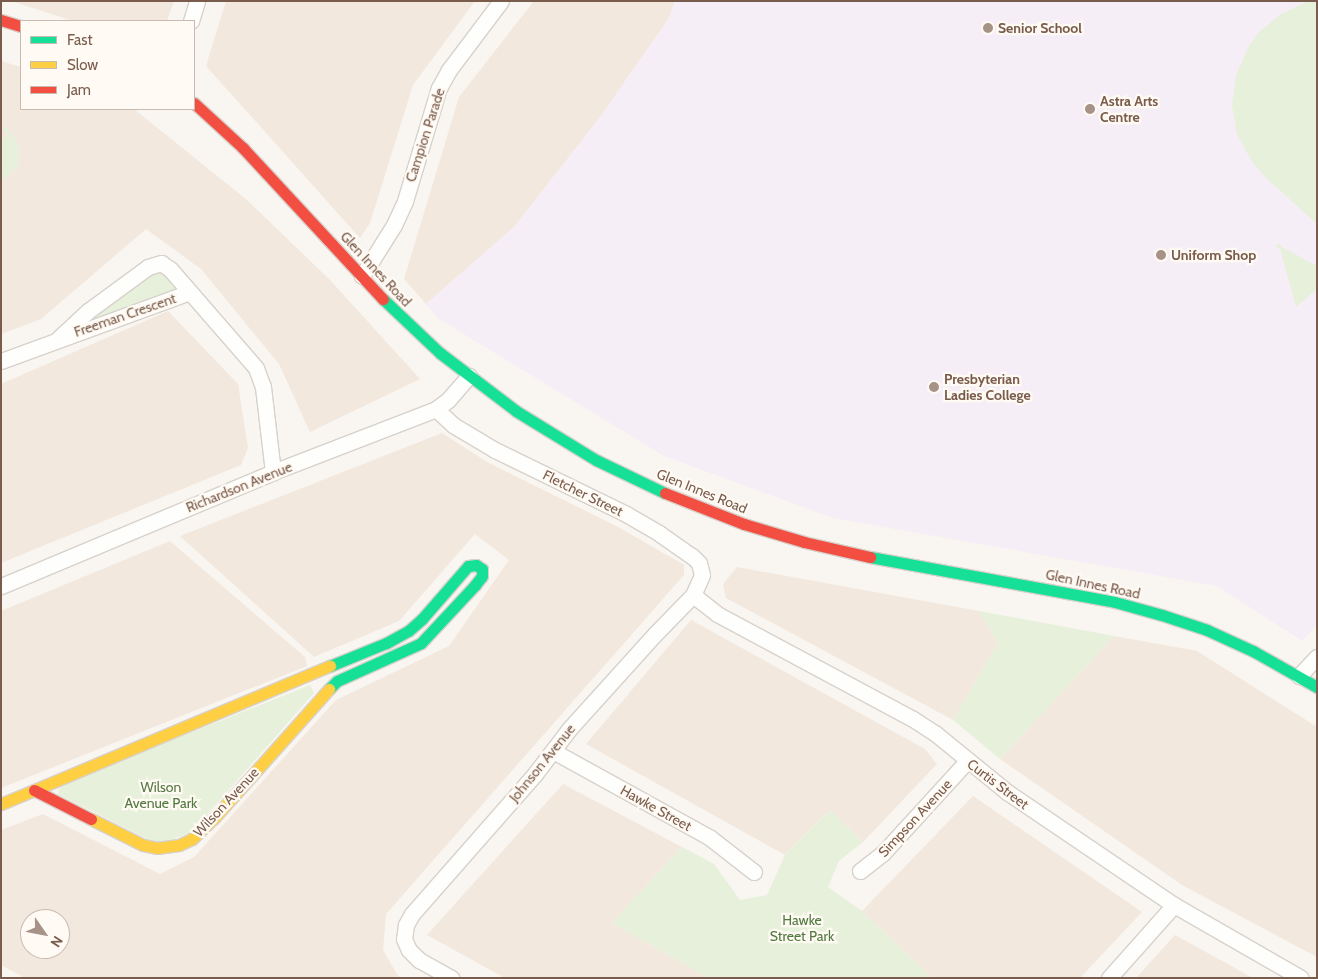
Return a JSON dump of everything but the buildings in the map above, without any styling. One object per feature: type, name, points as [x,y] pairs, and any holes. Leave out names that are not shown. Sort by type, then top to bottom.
[{"type":"main road","points":[[1,20],[20,26]]},
{"type":"main road","name":"Glen Innes Road","points":[[195,104],[243,148],[401,318],[469,376],[516,411],[596,460],[683,501],[744,524],[804,542],[853,554],[1106,600],[1162,615],[1207,630],[1317,687]]},
{"type":"main road","name":"Wilson Avenue","points":[[1,804],[34,790],[330,666],[389,650],[421,644],[479,581],[482,576],[482,569],[476,564],[468,566],[434,607],[389,650],[337,681],[214,818],[192,838],[179,845],[157,848],[143,845],[34,790]]},
{"type":"street","points":[[191,20],[197,1]]},
{"type":"street","name":"Campion Parade","points":[[362,276],[394,225],[405,201],[439,88],[449,70],[501,1]]},
{"type":"street","name":"Freeman Crescent","points":[[59,338],[88,311],[148,267],[160,264],[170,269],[256,368],[263,387],[273,472]]},
{"type":"street","name":"Freeman Crescent","points":[[1,361],[59,338],[190,292]]},
{"type":"street","name":"Richardson Avenue","points":[[1,586],[273,472],[436,409],[448,400],[469,376]]},
{"type":"street","name":"Fletcher Street","points":[[436,409],[453,425],[495,450],[626,514],[683,549],[692,556],[701,568],[700,582],[693,596]]},
{"type":"street","name":"Johnson Avenue","points":[[451,978],[419,960],[404,939],[406,925],[412,914],[654,634],[693,596]]},
{"type":"street","name":"Curtis Street","points":[[693,596],[717,614],[913,719],[936,734],[1015,798],[1174,905],[1301,978]]},
{"type":"street","points":[[434,607],[447,617]]},
{"type":"street","points":[[1299,676],[1317,656]]},
{"type":"street","points":[[330,666],[337,681]]},
{"type":"street","name":"Hawke Street","points":[[553,751],[709,837],[754,872]]},
{"type":"street","name":"Simpson Avenue","points":[[860,871],[883,853],[967,761]]},
{"type":"street","points":[[1109,978],[1174,905]]},
{"type":"shaded area","points":[[11,1],[174,1],[167,20],[70,20]]},
{"type":"shaded area","points":[[226,1],[475,1],[413,85],[370,223],[360,238],[206,66]]},
{"type":"shaded area","points":[[534,1],[675,1],[669,18],[601,116],[514,227],[426,304],[404,279],[459,97]]},
{"type":"shaded area","name":"Presbyterian Ladies College","points":[[675,1],[1317,1],[1317,625],[1302,641],[1217,586],[833,518],[664,456],[439,319],[426,304],[514,227],[601,116],[669,18]]},
{"type":"shaded area","points":[[1,61],[20,67],[20,110],[135,110],[247,200],[330,280],[420,379],[310,432],[279,364],[201,269],[146,229],[41,319],[1,334]]},
{"type":"shaded area","points":[[168,311],[238,384],[248,448],[241,465],[1,563],[1,384]]},
{"type":"shaded area","points":[[442,433],[487,462],[620,528],[684,565],[684,575],[386,914],[383,950],[401,978],[25,978],[1,965],[1,830],[43,814],[160,874],[194,857],[336,700],[449,646],[509,560],[475,534],[399,621],[314,657],[180,536]]},
{"type":"shaded area","points":[[170,541],[305,657],[307,666],[1,788],[1,611]]},
{"type":"shaded area","points":[[737,567],[979,611],[998,643],[953,720],[726,598],[723,584]]},
{"type":"shaded area","points":[[691,620],[925,749],[937,764],[863,842],[830,810],[785,855],[586,744]]},
{"type":"shaded area","points":[[1114,636],[1197,651],[1317,727],[1317,957],[1182,885],[1000,759]]},
{"type":"shaded area","points":[[563,784],[682,847],[612,923],[709,978],[505,978],[427,935]]},
{"type":"shaded area","points":[[973,796],[1142,912],[1080,978],[932,978],[862,911]]},
{"type":"shaded area","points":[[1175,935],[1253,978],[1136,978]]},
{"type":"green space","points":[[1309,1],[1317,1],[1317,224],[1266,178],[1252,162],[1237,134],[1232,106],[1236,75],[1249,46],[1258,33],[1281,14]]},
{"type":"green space","points":[[1,127],[6,128],[15,137],[20,151],[18,166],[1,181],[1,137],[9,136]]},
{"type":"green space","points":[[1279,243],[1282,247],[1317,266],[1317,289],[1296,307],[1280,249],[1276,246]]},
{"type":"green space","points":[[161,263],[190,292],[59,338]]},
{"type":"green space","points":[[979,611],[1114,636],[1000,759],[953,720],[998,643]]},
{"type":"green space","name":"Wilson Avenue Park","points":[[310,685],[314,693],[191,833],[157,844],[58,794],[60,785]]},
{"type":"green space","name":"Hawke Street Park","points":[[830,810],[863,842],[839,861],[828,887],[862,911],[932,978],[709,978],[612,923],[682,847],[714,864],[740,900],[767,895],[785,855]]},
{"type":"traffic: fast","points":[[383,299],[440,353],[516,411],[596,460],[665,493]]},
{"type":"traffic: fast","points":[[870,557],[1115,602],[1162,615],[1207,630],[1253,651],[1317,687]]},
{"type":"traffic: fast","points":[[329,689],[337,681],[421,643],[475,585],[482,576],[482,569],[476,565],[468,566],[422,619],[408,631],[386,643],[330,666]]},
{"type":"traffic: slow","points":[[1,804],[330,666]]},
{"type":"traffic: slow","points":[[91,819],[143,845],[157,848],[179,845],[192,839],[214,818],[329,689]]},
{"type":"traffic: jam","points":[[1,20],[20,26]]},
{"type":"traffic: jam","points":[[195,104],[243,148],[383,299]]},
{"type":"traffic: jam","points":[[665,493],[744,524],[804,542],[870,557]]},
{"type":"traffic: jam","points":[[34,790],[91,819]]},
{"type":"place","name":"Senior School","points":[[988,28]]},
{"type":"place","name":"Astra Arts Centre","points":[[1090,109]]},
{"type":"place","name":"Uniform Shop","points":[[1161,255]]},
{"type":"place","name":"Presbyterian Ladies College","points":[[934,387]]}]
